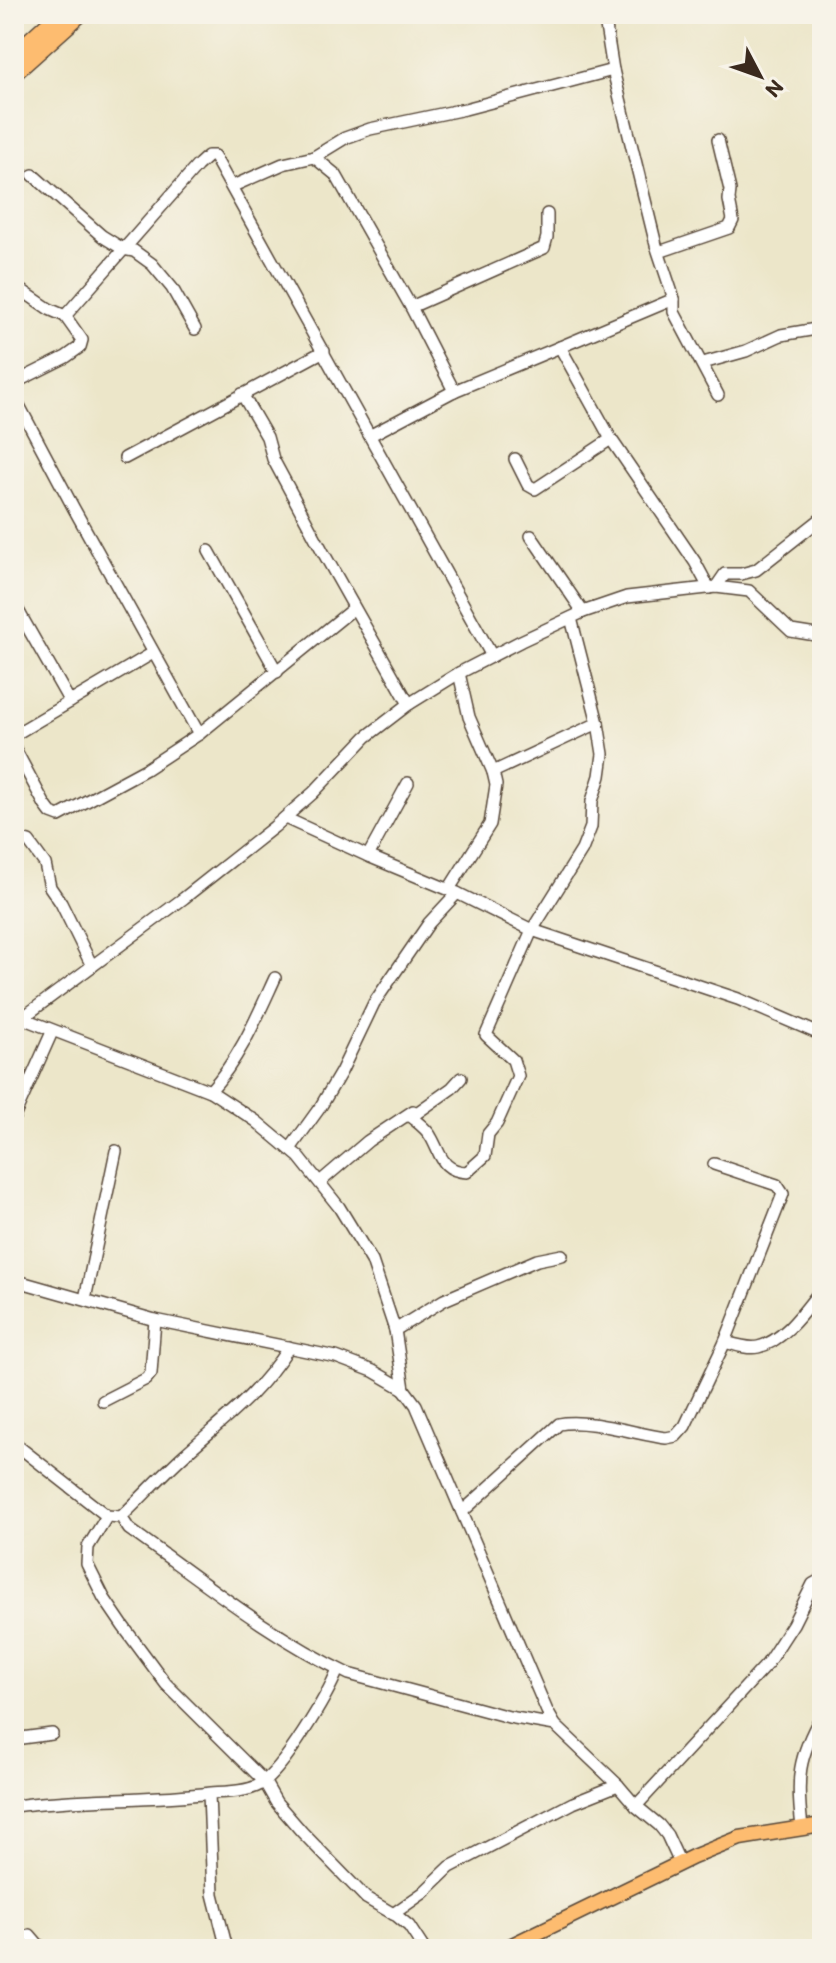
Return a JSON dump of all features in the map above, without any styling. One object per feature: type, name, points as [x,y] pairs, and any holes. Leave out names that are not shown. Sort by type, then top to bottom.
[{"type":"highway","points":[[14,55],[59,14]]},
{"type":"highway","points":[[14,73],[80,14]]},
{"type":"main road","points":[[504,1949],[680,1863],[740,1838],[822,1825]]},
{"type":"street","points":[[604,14],[613,70],[674,299],[674,312],[718,395]]},
{"type":"street","points":[[233,186],[283,164],[314,157],[345,138],[370,129],[465,109],[613,70]]},
{"type":"street","points":[[659,252],[729,228],[733,220],[730,190],[718,140]]},
{"type":"street","points":[[65,316],[197,166],[208,156],[214,156],[492,656]]},
{"type":"street","points":[[314,157],[336,175],[411,307],[454,391]]},
{"type":"street","points":[[33,175],[102,236],[144,257],[162,274],[195,329]]},
{"type":"street","points":[[411,307],[544,248],[547,214]]},
{"type":"street","points":[[14,285],[65,316],[82,340],[80,347],[66,357],[14,383]]},
{"type":"street","points":[[371,435],[454,391],[674,299]]},
{"type":"street","points":[[703,363],[746,351],[781,335],[822,328]]},
{"type":"street","points":[[560,347],[611,439],[712,587]]},
{"type":"street","points":[[125,458],[324,351]]},
{"type":"street","points":[[242,394],[267,437],[273,459],[409,704]]},
{"type":"street","points":[[14,396],[199,734]]},
{"type":"street","points":[[515,459],[528,485],[535,489],[611,439]]},
{"type":"street","points":[[712,587],[725,574],[749,573],[763,565],[822,518]]},
{"type":"street","points":[[531,536],[583,612]]},
{"type":"street","points":[[209,551],[277,672]]},
{"type":"street","points":[[17,1019],[92,966],[285,818],[366,737],[409,704],[459,673],[583,612],[627,597],[712,587],[749,591],[791,631],[822,636]]},
{"type":"street","points":[[14,747],[45,805],[51,813],[59,816],[146,769],[199,734],[354,608]]},
{"type":"street","points":[[16,612],[70,702]]},
{"type":"street","points":[[411,1117],[429,1133],[437,1155],[455,1170],[467,1172],[485,1156],[488,1134],[499,1119],[519,1073],[510,1056],[486,1035],[532,930],[587,841],[592,801],[603,766],[598,723],[571,618]]},
{"type":"street","points":[[14,735],[153,653]]},
{"type":"street","points":[[290,1149],[341,1072],[374,1003],[453,891],[490,824],[496,785],[469,717],[459,673]]},
{"type":"street","points":[[493,772],[598,723]]},
{"type":"street","points":[[368,856],[408,783]]},
{"type":"street","points":[[285,818],[453,891],[532,930],[738,999],[822,1035]]},
{"type":"street","points":[[14,838],[29,842],[45,864],[50,887],[92,966]]},
{"type":"street","points":[[210,1091],[239,1052],[275,978]]},
{"type":"street","points":[[17,1019],[210,1091],[256,1121],[290,1149],[320,1182],[372,1261],[395,1330],[404,1389]]},
{"type":"street","points":[[14,1117],[52,1032]]},
{"type":"street","points":[[411,1117],[461,1078]]},
{"type":"street","points":[[320,1182],[368,1141],[413,1111],[411,1117]]},
{"type":"street","points":[[85,1299],[116,1151]]},
{"type":"street","points":[[462,1512],[559,1424],[659,1437],[676,1436],[685,1426],[725,1342],[783,1194],[777,1185],[714,1164]]},
{"type":"street","points":[[395,1330],[455,1295],[537,1260],[562,1255]]},
{"type":"street","points":[[14,1280],[155,1320],[336,1357],[373,1371],[404,1389],[416,1405],[517,1646],[555,1725],[667,1835],[680,1863]]},
{"type":"street","points":[[725,1342],[754,1347],[768,1343],[822,1293]]},
{"type":"street","points":[[103,1401],[146,1379],[151,1373],[155,1320]]},
{"type":"street","points":[[14,1443],[107,1516],[121,1517],[182,1457],[252,1396],[289,1347]]},
{"type":"street","points":[[107,1516],[91,1539],[86,1555],[87,1564],[104,1598],[166,1684],[264,1781],[276,1802],[366,1898],[409,1926],[424,1949]]},
{"type":"street","points":[[121,1517],[129,1529],[255,1621],[338,1669],[509,1717],[555,1725]]},
{"type":"street","points":[[636,1806],[767,1664],[793,1624],[813,1584],[822,1579]]},
{"type":"street","points":[[14,1806],[209,1794],[254,1787],[264,1781],[325,1699],[338,1669]]},
{"type":"street","points":[[802,1827],[801,1761],[810,1735],[822,1715]]},
{"type":"street","points":[[14,1739],[52,1734]]},
{"type":"street","points":[[393,1914],[423,1893],[450,1867],[573,1803],[618,1785]]},
{"type":"street","points":[[209,1794],[213,1894],[227,1949]]},
{"type":"street","points":[[30,1935],[42,1949]]}]
